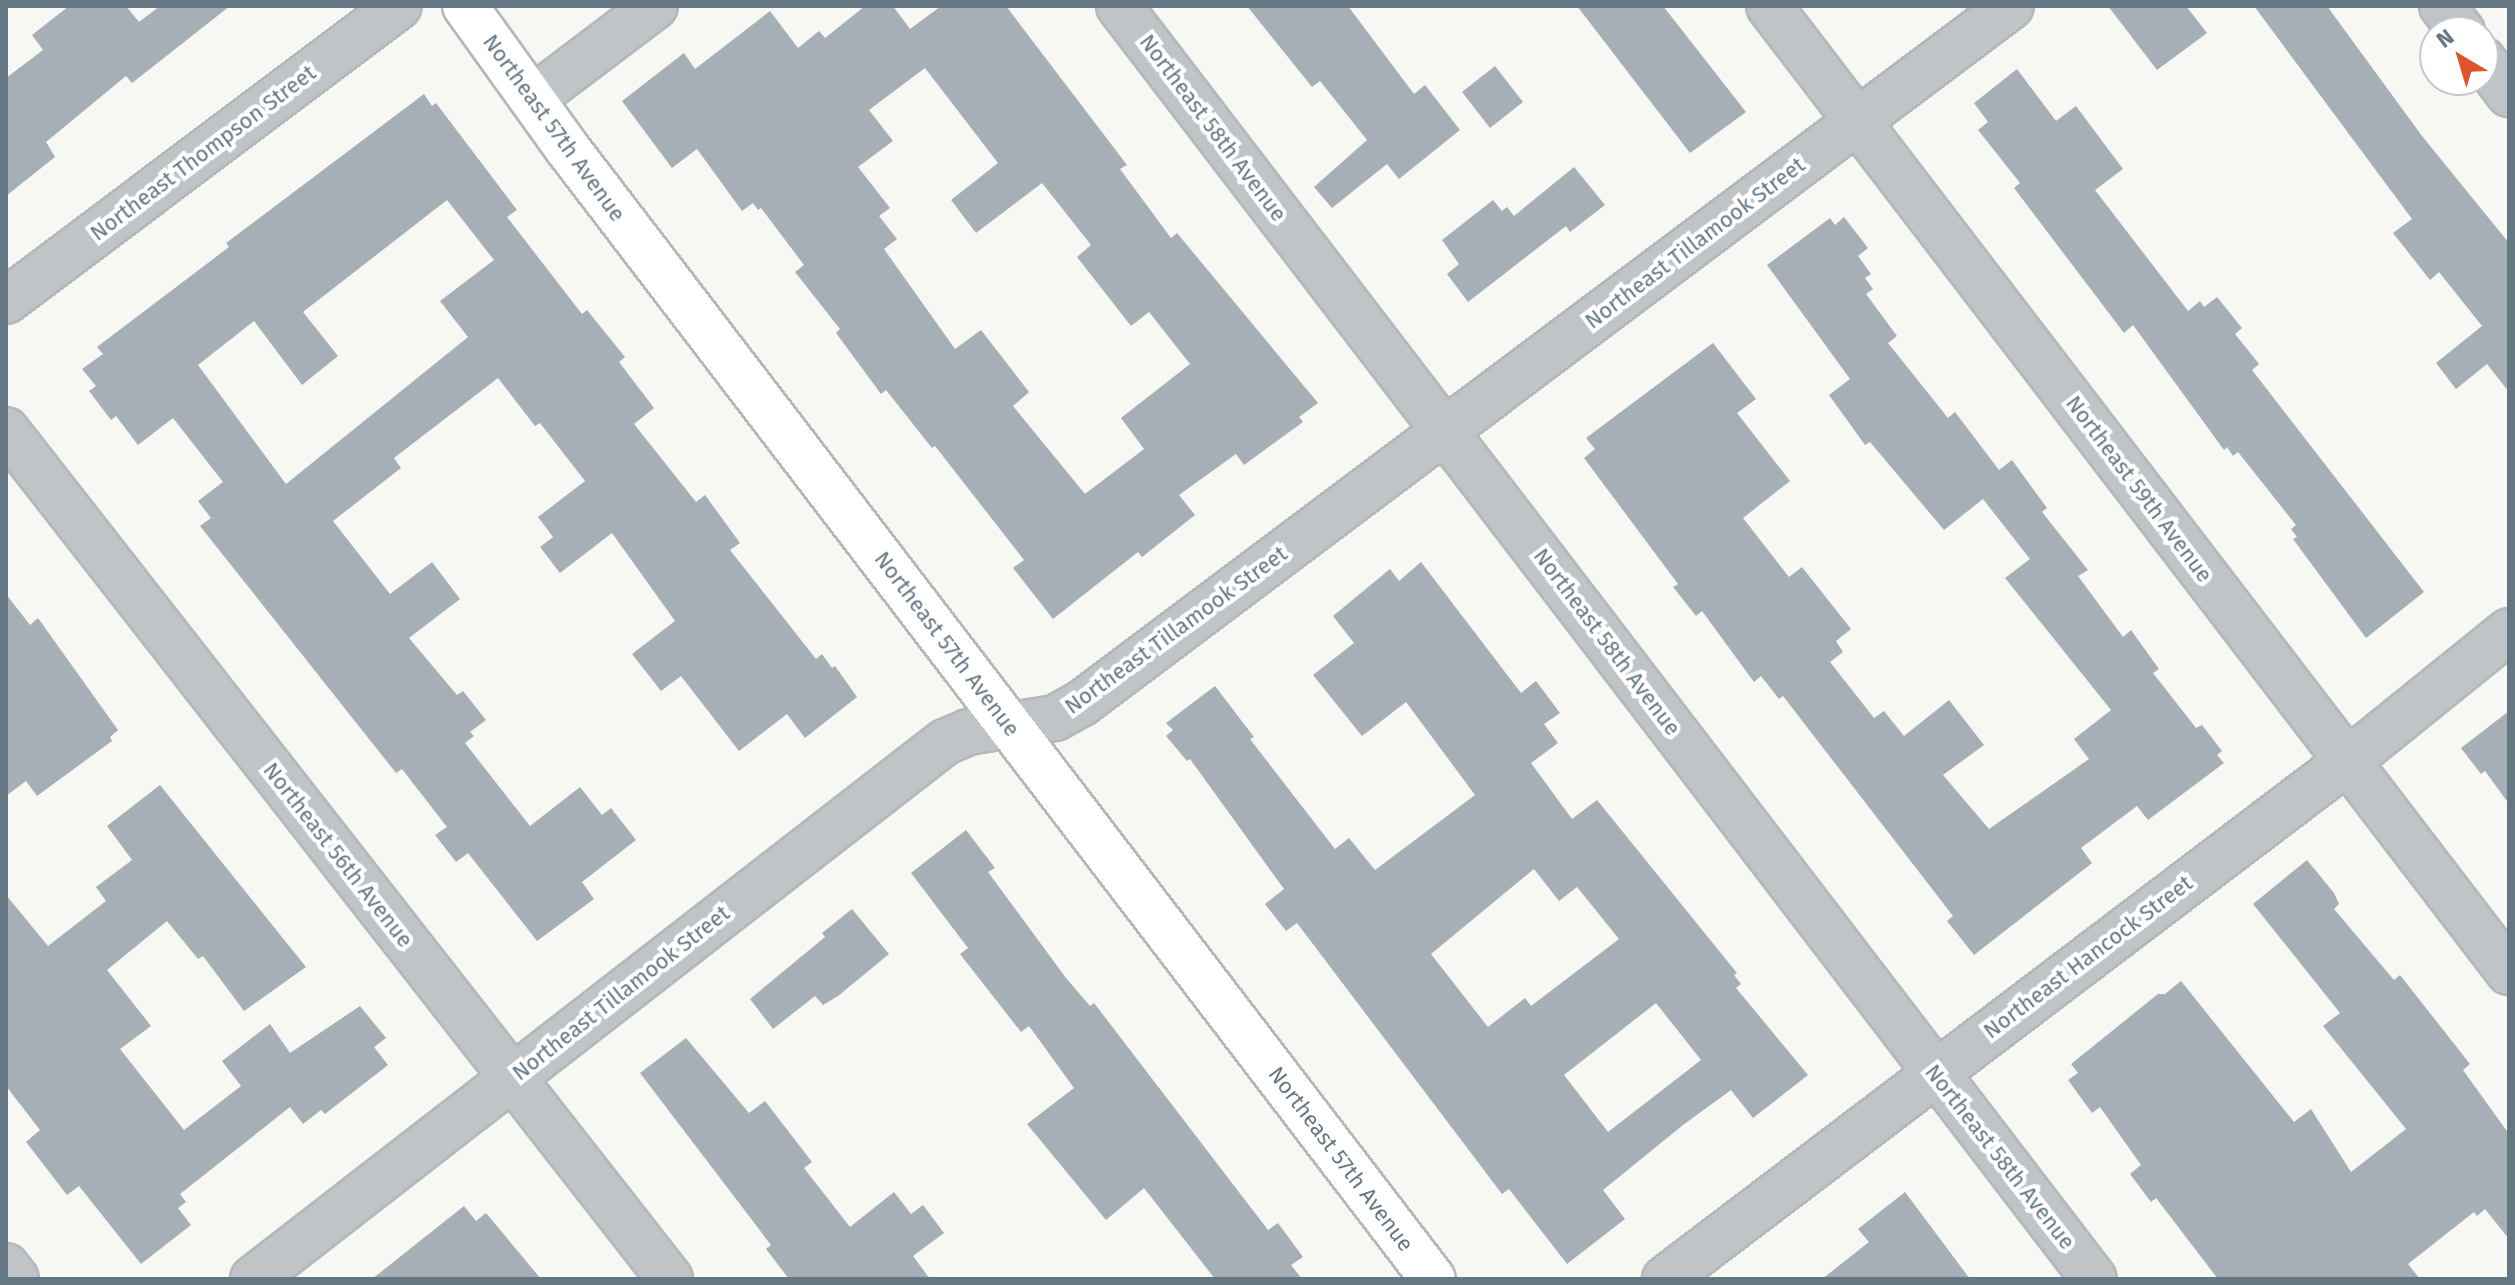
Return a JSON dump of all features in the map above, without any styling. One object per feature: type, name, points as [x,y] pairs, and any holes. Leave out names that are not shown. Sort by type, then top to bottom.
[{"type":"main road","name":"Northeast 57th Avenue","points":[[465,6],[532,99],[1433,1279]]},
{"type":"street","name":"Northeast Thompson Street","points":[[6,301],[399,6]]},
{"type":"street","points":[[532,99],[655,6]]},
{"type":"street","name":"Northeast 58th Avenue","points":[[1119,6],[2094,1279]]},
{"type":"street","name":"Northeast 59th Avenue","points":[[1769,6],[2509,972]]},
{"type":"street","name":"Northeast Tillamook Street","points":[[253,1279],[945,742],[968,732],[1055,718],[1082,703],[2011,6]]},
{"type":"street","name":"Northeast 56th Avenue","points":[[6,430],[670,1279]]},
{"type":"street","name":"Northeast Hancock Street","points":[[1665,1279],[2348,761],[2509,631]]},
{"type":"street","points":[[6,1266],[16,1279]]},
{"type":"building","points":[[69,6],[126,6],[139,22],[160,6],[230,6],[132,83],[126,76],[46,142],[55,157],[6,196],[6,78],[43,50],[32,35]]},
{"type":"building","points":[[865,6],[893,6],[910,29],[941,6],[1006,6],[1127,165],[1120,169],[1171,238],[1177,233],[1318,403],[1299,417],[1303,422],[1244,465],[1236,454],[1179,495],[1195,515],[1142,557],[1138,552],[1053,619],[1013,568],[1024,560],[935,446],[932,448],[886,390],[881,394],[836,333],[840,329],[795,272],[804,265],[761,208],[758,210],[753,203],[742,211],[697,149],[672,168],[622,101],[684,53],[695,69],[770,11],[798,48],[819,31],[825,38]],"holes":[[[925,68],[998,163],[951,200],[976,233],[1042,183],[1091,245],[1077,257],[1131,326],[1149,312],[1190,364],[1121,418],[1144,449],[1085,494],[1013,406],[1029,392],[981,330],[955,349],[884,249],[897,239],[879,216],[890,208],[858,167],[893,141],[869,110]]]},
{"type":"building","points":[[1247,6],[1348,6],[1414,94],[1425,85],[1460,130],[1399,179],[1387,164],[1332,208],[1314,187],[1367,140],[1320,81],[1312,87]]},
{"type":"building","points":[[1577,6],[1663,6],[1746,112],[1690,153]]},
{"type":"building","points":[[2108,6],[2186,6],[2207,33],[2157,70]]},
{"type":"building","points":[[2254,6],[2327,6],[2422,136],[2509,243],[2509,392],[2487,364],[2456,389],[2436,363],[2482,326],[2439,272],[2430,280],[2393,233],[2412,219]]},
{"type":"building","points":[[1495,66],[1523,102],[1490,128],[1462,92]]},
{"type":"building","points":[[2017,69],[2056,121],[2076,106],[2123,169],[2095,190],[2188,311],[2200,301],[2204,307],[2217,297],[2242,328],[2235,334],[2259,364],[2252,370],[2424,592],[2366,638],[2293,539],[2297,537],[2291,529],[2296,525],[2238,452],[2233,456],[2227,447],[2224,450],[2133,325],[2124,333],[2014,188],[2020,183],[1978,130],[1988,122],[1974,103]]},
{"type":"building","points":[[424,94],[432,106],[436,103],[517,210],[507,217],[582,314],[587,310],[625,357],[619,362],[654,408],[634,424],[696,502],[705,495],[740,543],[730,550],[816,659],[822,654],[832,668],[835,666],[857,697],[805,738],[787,714],[739,751],[681,676],[661,691],[632,654],[675,621],[612,533],[560,573],[540,547],[553,537],[538,517],[585,481],[540,423],[535,426],[498,378],[394,458],[401,468],[333,521],[390,594],[432,562],[460,599],[409,638],[457,695],[463,691],[486,720],[470,732],[474,736],[465,743],[530,826],[580,787],[602,815],[611,808],[636,840],[582,882],[594,899],[537,941],[468,853],[456,862],[435,835],[447,827],[402,769],[396,773],[200,526],[211,518],[198,501],[223,482],[173,418],[138,445],[116,416],[111,420],[89,391],[96,386],[82,369],[103,354],[97,347],[229,247],[226,243]],"holes":[[[447,200],[494,260],[440,301],[468,337],[286,484],[198,365],[254,321],[302,385],[338,356],[303,312]]]},
{"type":"building","points":[[1574,167],[1605,205],[1570,232],[1566,226],[1468,302],[1447,274],[1459,264],[1442,240],[1493,200],[1502,211],[1507,207],[1514,216]]},
{"type":"building","points":[[1844,217],[1868,248],[1858,256],[1871,274],[1865,278],[1873,289],[1866,294],[1897,336],[1888,343],[1948,418],[1955,412],[1999,470],[2012,460],[2047,508],[2042,512],[2088,570],[2078,576],[2123,637],[2131,630],[2159,669],[2153,673],[2196,728],[2202,725],[2222,751],[2217,755],[2224,763],[2148,820],[2137,806],[2081,848],[2092,863],[1974,955],[1947,921],[1953,916],[1783,696],[1779,699],[1761,676],[1754,682],[1702,611],[1696,616],[1673,587],[1678,584],[1584,458],[1595,449],[1586,438],[1713,343],[1756,399],[1737,413],[1790,481],[1743,518],[1789,577],[1802,567],[1851,629],[1836,641],[1843,652],[1830,662],[1874,718],[1884,711],[1904,736],[1949,700],[1984,745],[1943,775],[1989,829],[2089,759],[2074,739],[2111,710],[2005,578],[2030,559],[1983,499],[1944,530],[1870,442],[1865,445],[1829,395],[1850,379],[1767,265],[1830,218],[1835,225]]},
{"type":"building","points":[[1421,562],[1521,693],[1536,681],[1560,713],[1544,724],[1558,743],[1531,763],[1572,819],[1597,800],[1737,973],[1734,975],[1741,984],[1736,988],[1808,1075],[1753,1118],[1731,1090],[1683,1125],[1603,1190],[1625,1219],[1567,1264],[1509,1189],[1502,1194],[1297,923],[1286,931],[1265,904],[1284,889],[1190,759],[1187,761],[1166,736],[1173,730],[1166,723],[1215,686],[1254,737],[1250,739],[1335,849],[1349,838],[1375,870],[1475,795],[1406,702],[1362,736],[1313,675],[1354,643],[1333,616],[1390,569],[1399,581]],"holes":[[[1534,869],[1559,901],[1577,887],[1619,939],[1531,1006],[1525,998],[1488,1027],[1431,954]],[[1656,1003],[1701,1060],[1608,1132],[1564,1075]]]},
{"type":"building","points":[[6,594],[30,625],[38,618],[118,730],[110,737],[112,741],[37,796],[26,781],[6,796]]},
{"type":"building","points":[[2509,711],[2509,804],[2485,771],[2481,774],[2461,748]]},
{"type":"building","points":[[160,785],[306,967],[244,1011],[203,956],[198,959],[167,921],[107,970],[151,1026],[120,1049],[184,1130],[241,1086],[222,1061],[270,1024],[290,1053],[360,1006],[386,1038],[374,1047],[388,1065],[325,1114],[321,1110],[303,1124],[290,1107],[180,1194],[186,1202],[178,1208],[191,1225],[141,1264],[79,1186],[67,1195],[26,1142],[40,1130],[6,1086],[6,895],[48,946],[106,901],[96,887],[132,860],[107,826]]},
{"type":"building","points":[[966,830],[995,868],[988,872],[1066,978],[1090,1006],[1094,1003],[1268,1230],[1278,1223],[1303,1257],[1291,1265],[1302,1279],[1215,1279],[1144,1188],[1106,1220],[1027,1124],[1074,1088],[1029,1026],[1021,1032],[960,954],[968,948],[911,873]]},
{"type":"building","points":[[2307,860],[2334,893],[2339,904],[2334,909],[2394,980],[2400,975],[2470,1064],[2463,1070],[2509,1134],[2509,1239],[2485,1209],[2477,1216],[2474,1212],[2408,1264],[2420,1279],[2218,1279],[2156,1198],[2151,1202],[2130,1174],[2141,1165],[2100,1107],[2092,1113],[2068,1080],[2078,1073],[2071,1064],[2158,994],[2165,994],[2181,981],[2294,1122],[2311,1109],[2351,1172],[2406,1129],[2323,1026],[2340,1013],[2253,904]]},
{"type":"building","points":[[852,909],[889,954],[838,996],[823,1005],[815,996],[773,1029],[750,999],[825,937],[822,933]]},
{"type":"building","points":[[686,1038],[749,1113],[765,1101],[812,1162],[804,1168],[850,1227],[894,1192],[911,1214],[923,1205],[944,1233],[913,1256],[930,1279],[789,1279],[766,1249],[771,1245],[640,1073]]},
{"type":"building","points":[[1905,1192],[1970,1279],[1822,1279],[1869,1242],[1858,1229]]},
{"type":"building","points":[[464,1206],[476,1221],[486,1213],[541,1279],[372,1279]]}]
